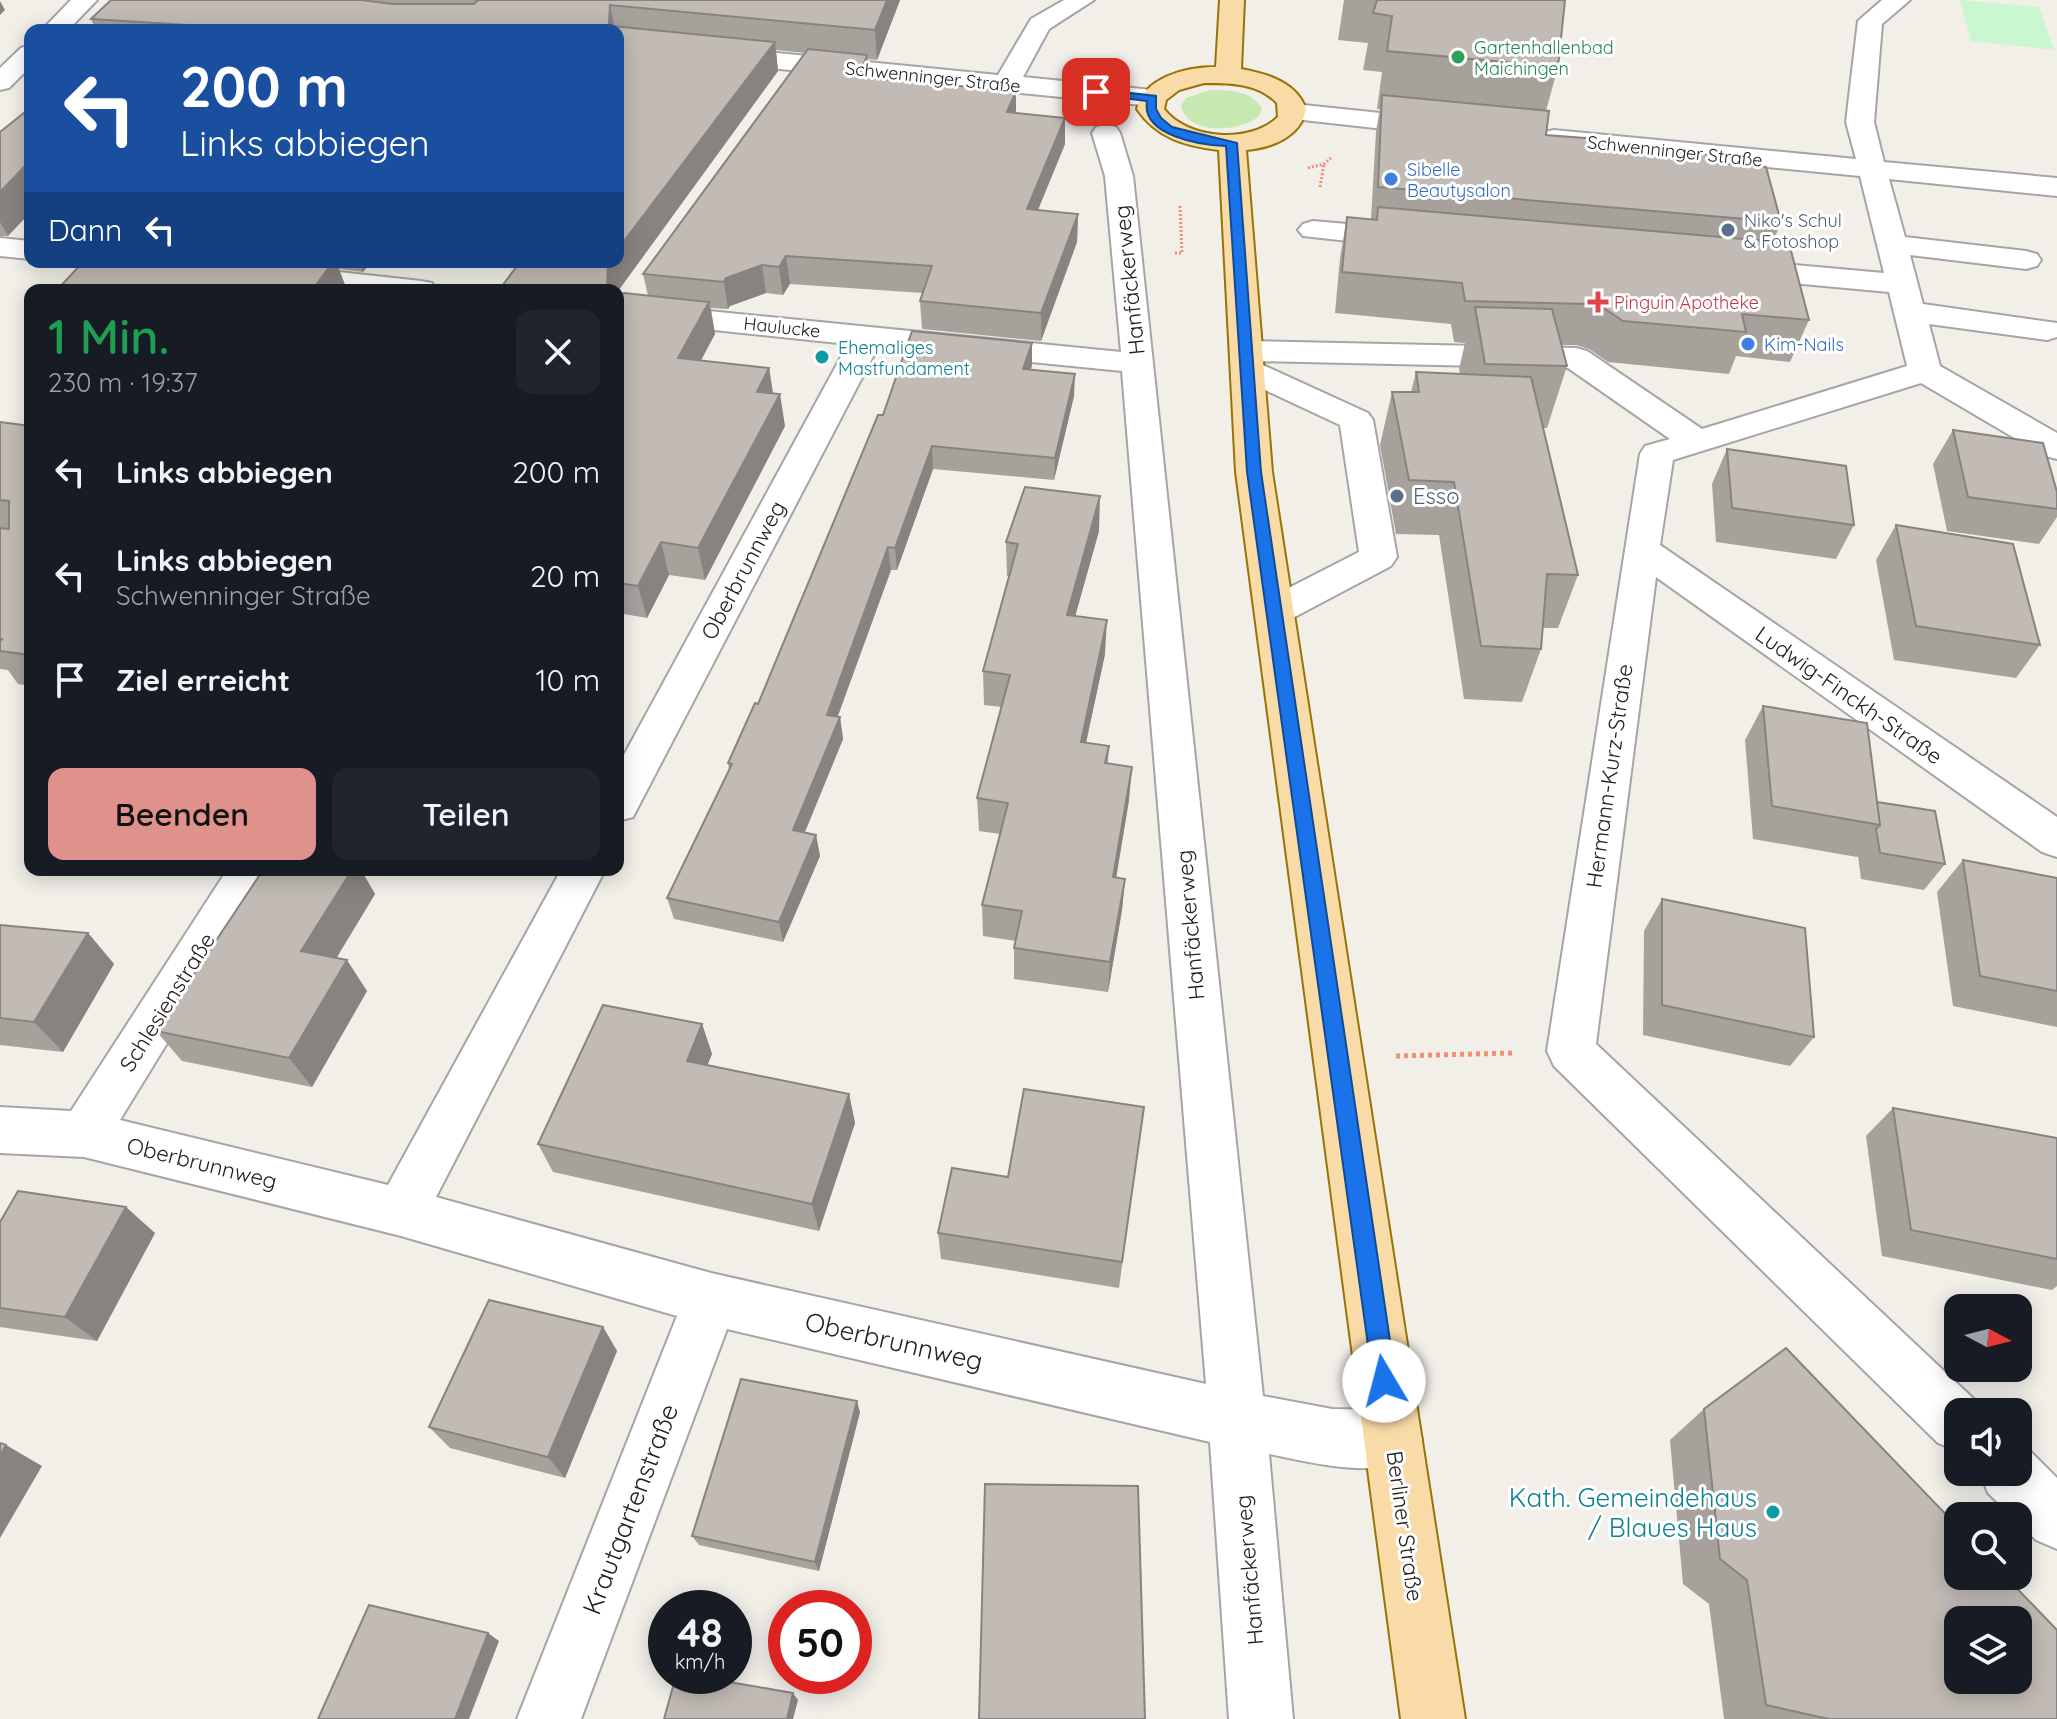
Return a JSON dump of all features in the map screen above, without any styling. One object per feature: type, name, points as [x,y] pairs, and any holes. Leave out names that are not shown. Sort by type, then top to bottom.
[{"type":"main road","points":[[1228,75],[1232,0]]},
{"type":"main road","points":[[1228,75],[1267,84],[1291,102],[1294,112],[1282,130],[1269,137],[1232,143],[1208,142],[1168,129],[1156,120],[1151,109],[1152,98],[1163,87],[1180,80],[1228,75]]},
{"type":"main road","name":"Berliner Straße","points":[[1232,143],[1254,472],[1433,1719]]},
{"type":"street","points":[[60,24],[85,0]]},
{"type":"street","points":[[1007,85],[1016,63],[1040,24],[1082,0]]},
{"type":"street","points":[[1898,0],[1870,21],[1860,122],[1925,371],[2057,448]]},
{"type":"street","name":"Schwenninger Straße","points":[[624,46],[1152,98]]},
{"type":"street","points":[[0,82],[24,59]]},
{"type":"street","points":[[784,89],[801,64]]},
{"type":"street","points":[[1294,112],[1471,130]]},
{"type":"street","name":"Hanfäckerweg","points":[[1106,133],[1119,176],[1138,363],[1237,1420],[1261,1719]]},
{"type":"street","name":"Schwenninger Straße","points":[[1531,136],[2057,187]]},
{"type":"street","points":[[1313,230],[1433,241]]},
{"type":"street","points":[[1892,244],[2026,260]]},
{"type":"street","points":[[0,247],[24,249]]},
{"type":"street","points":[[1710,267],[1907,298],[2047,330]]},
{"type":"street","points":[[253,272],[365,284]]},
{"type":"street","name":"Haulucke","points":[[625,307],[868,336],[1138,363]]},
{"type":"street","name":"Oberbrunnweg","points":[[624,794],[868,336]]},
{"type":"street","points":[[1247,360],[1576,358],[1698,442]]},
{"type":"street","points":[[1247,360],[1356,420],[1378,557],[1275,611]]},
{"type":"street","name":"Hermann-Kurz-Straße","points":[[1571,1051],[1657,454],[1925,371]]},
{"type":"street","name":"Ludwig-Finckh-Straße","points":[[1641,549],[2057,840]]},
{"type":"street","name":"Schlesienstraße","points":[[84,1134],[247,876]]},
{"type":"street","points":[[401,1212],[580,876]]},
{"type":"street","points":[[1571,1051],[1944,1410]]},
{"type":"street","name":"Oberbrunnweg","points":[[0,1130],[84,1134],[401,1212],[711,1299],[1237,1420],[1332,1438],[1393,1439]]},
{"type":"street","name":"Krautgartenstraße","points":[[549,1719],[711,1299]]},
{"type":"street","points":[[2023,1486],[2057,1519]]},
{"type":"path","points":[[1180,206],[1182,253]]},
{"type":"path","points":[[1339,1057],[1571,1051]]},
{"type":"green space","points":[[1960,0],[2039,7],[2054,50],[1971,41]]},
{"type":"green space","points":[[1210,90],[1232,91],[1252,98],[1262,109],[1259,116],[1228,128],[1204,127],[1194,122],[1186,116],[1181,106],[1186,98]]},
{"type":"building","points":[[111,0],[361,0],[393,4],[474,4],[476,0],[887,0],[875,30],[610,5],[610,24],[171,24],[91,19]]},
{"type":"building","points":[[1377,0],[1565,0],[1558,67],[1387,51],[1392,16],[1373,13]]},
{"type":"building","points":[[624,27],[775,42],[624,241]]},
{"type":"building","points":[[808,49],[867,55],[859,77],[1016,91],[1007,112],[1065,118],[1027,209],[1078,214],[1041,313],[920,301],[932,266],[786,256],[779,267],[762,265],[726,278],[724,282],[643,274]]},
{"type":"building","points":[[1382,95],[1549,111],[1546,135],[1611,140],[1612,147],[1715,155],[1717,163],[1766,167],[1781,222],[1378,187]]},
{"type":"building","points":[[24,113],[24,167],[0,192],[0,132]]},
{"type":"building","points":[[1378,207],[1789,243],[1809,320],[1742,314],[1746,332],[1623,321],[1602,307],[1589,304],[1465,301],[1462,283],[1342,272],[1347,217],[1377,220]]},
{"type":"building","points":[[77,268],[328,268],[316,284],[63,284]]},
{"type":"building","points":[[516,268],[608,268],[607,284],[504,284]]},
{"type":"building","points":[[624,293],[709,302],[678,358],[769,368],[757,392],[780,394],[698,548],[661,542],[638,586],[624,584]]},
{"type":"building","points":[[1475,307],[1552,309],[1567,366],[1485,364]]},
{"type":"building","points":[[912,331],[1032,343],[1023,369],[1075,374],[1055,458],[932,446],[895,548],[888,547],[827,715],[840,717],[793,830],[816,835],[779,922],[667,898],[732,764],[728,763],[755,703],[758,704],[878,415],[883,415]]},
{"type":"building","points":[[1416,372],[1531,377],[1578,575],[1547,574],[1541,649],[1481,646],[1454,482],[1409,480],[1392,392],[1419,392]]},
{"type":"building","points":[[0,422],[24,425],[24,654],[0,651],[0,528],[9,529],[9,501],[0,500]]},
{"type":"building","points":[[1953,430],[2043,443],[2057,492],[2057,509],[1968,497]]},
{"type":"building","points":[[1727,449],[1846,466],[1854,525],[1732,508]]},
{"type":"building","points":[[1025,487],[1100,496],[1067,615],[1107,620],[1081,742],[1109,746],[1105,763],[1132,767],[1113,877],[1125,879],[1110,962],[1014,948],[1022,911],[982,905],[1008,803],[977,798],[1010,675],[983,671],[1018,544],[1006,542]]},
{"type":"building","points":[[1896,525],[2013,544],[2040,645],[1916,626]]},
{"type":"building","points":[[1763,706],[1867,723],[1880,825],[1772,806]]},
{"type":"building","points":[[1877,802],[1935,811],[1945,864],[1880,853],[1876,829],[1880,825]]},
{"type":"building","points":[[1963,860],[2057,878],[2057,991],[1980,976]]},
{"type":"building","points":[[259,876],[348,876],[301,951],[347,960],[289,1058],[156,1031]]},
{"type":"building","points":[[1662,899],[1805,928],[1814,1037],[1662,1005]]},
{"type":"building","points":[[0,925],[88,933],[34,1022],[0,1018]]},
{"type":"building","points":[[603,1005],[702,1024],[687,1061],[849,1094],[812,1204],[538,1144]]},
{"type":"building","points":[[1024,1089],[1144,1107],[1122,1262],[938,1233],[952,1168],[1008,1177]]},
{"type":"building","points":[[1893,1108],[2057,1138],[2057,1259],[1911,1230]]},
{"type":"building","points":[[18,1191],[126,1207],[65,1317],[0,1308],[0,1222]]},
{"type":"building","points":[[489,1300],[603,1327],[548,1457],[429,1427]]},
{"type":"building","name":"Kath. Gemeindehaus / Blaues Haus","points":[[1786,1348],[1944,1512],[1944,1590],[2018,1590],[2057,1630],[2057,1719],[1829,1719],[1766,1705],[1747,1580],[1720,1559],[1704,1409]]},
{"type":"building","points":[[741,1379],[857,1401],[815,1562],[692,1536]]},
{"type":"building","points":[[985,1484],[1138,1486],[1145,1719],[979,1719]]},
{"type":"building","points":[[369,1605],[488,1633],[455,1719],[318,1719]]},
{"type":"building","points":[[752,1686],[768,1689],[768,1694],[793,1694],[787,1719],[664,1719],[671,1694],[752,1694]]},
{"type":"place","name":"Gartenhallenbad Maichingen","points":[[1458,57]]},
{"type":"place","name":"Sibelle Beautysalon","points":[[1391,179]]},
{"type":"place","name":"Niko's Schul & Fotoshop","points":[[1728,230]]},
{"type":"place","name":"Pinguin Apotheke","points":[[1598,302]]},
{"type":"place","name":"Kim-Nails","points":[[1748,344]]},
{"type":"place","name":"Ehemaliges Mastfundament","points":[[822,357]]},
{"type":"place","name":"Esso","points":[[1397,496]]},
{"type":"place","name":"Kath. Gemeindehaus / Blaues Haus","points":[[1773,1512]]},
{"type":"route","points":[[1096,92],[1152,98],[1151,109],[1156,120],[1168,129],[1208,142],[1232,143],[1254,472],[1384,1381]]}]
